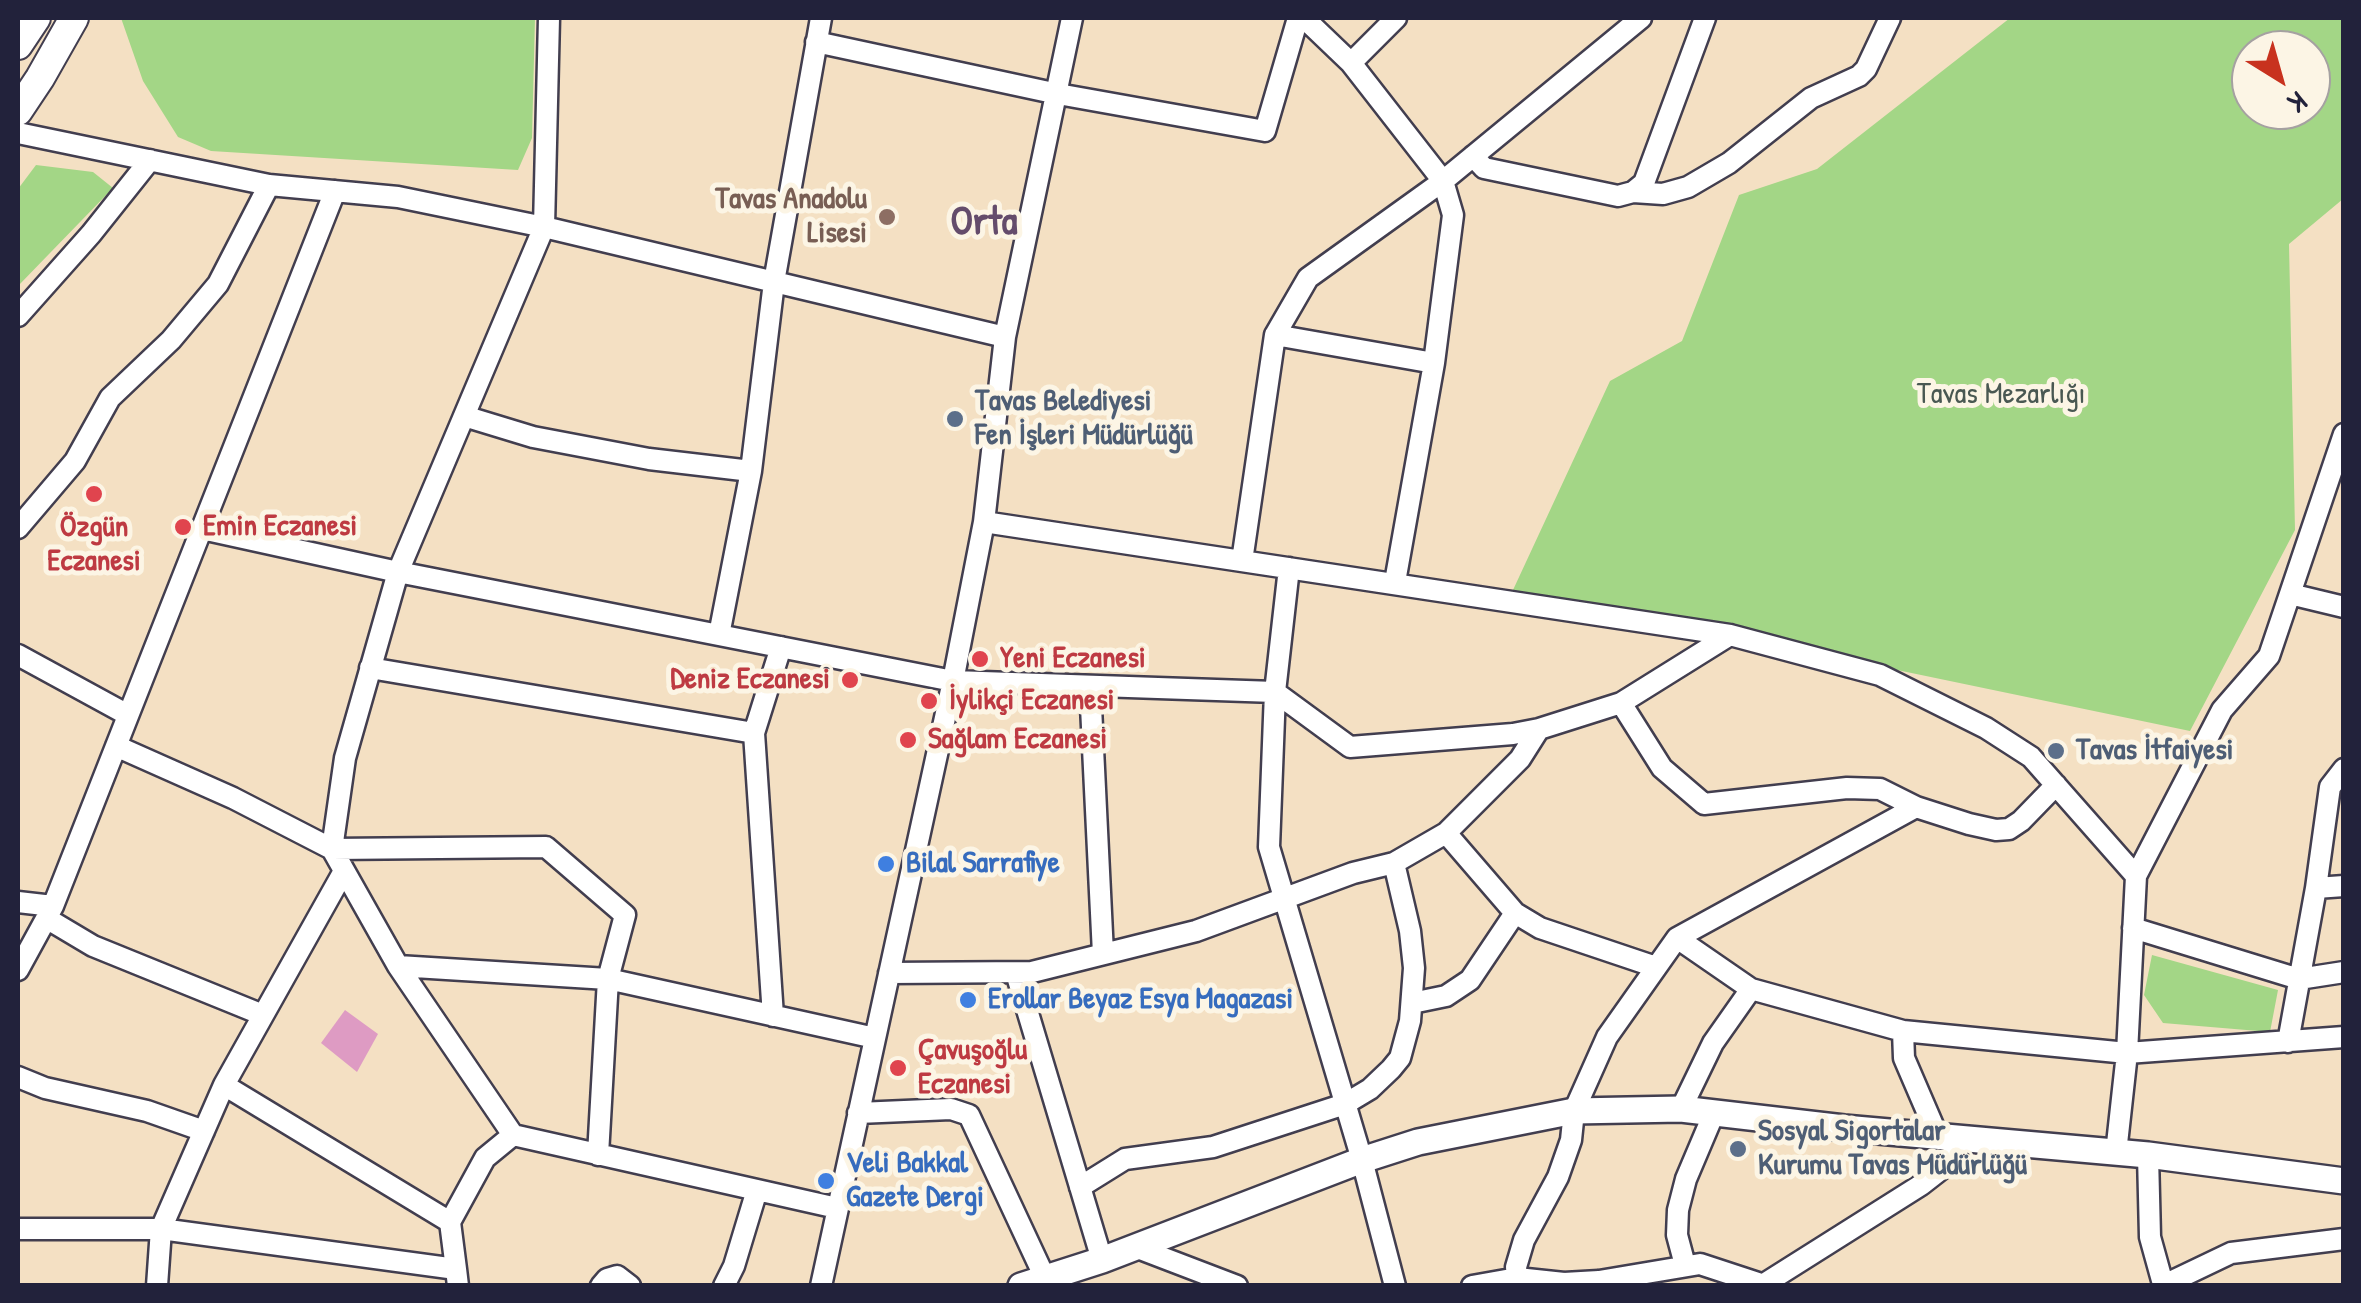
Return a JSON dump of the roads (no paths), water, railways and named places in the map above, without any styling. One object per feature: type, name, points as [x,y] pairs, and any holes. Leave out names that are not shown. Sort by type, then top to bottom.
[{"type":"highway","points":[[18,46],[36,18]]},
{"type":"highway","points":[[18,111],[74,18]]},
{"type":"main road","points":[[1033,1282],[1418,1142],[1574,1111],[1680,1109],[2116,1152],[2344,1181]]},
{"type":"street","points":[[549,18],[544,228],[398,572],[345,758],[332,850],[398,966],[513,1136],[837,1208]]},
{"type":"street","points":[[719,635],[751,471],[774,282],[820,18]]},
{"type":"street","points":[[821,1286],[954,681],[984,522],[1005,337],[1072,18]]},
{"type":"street","points":[[816,42],[1058,94],[1265,131],[1301,18],[1352,63],[1443,181],[1454,215],[1434,363],[1394,582]]},
{"type":"street","points":[[1352,63],[1396,18]]},
{"type":"street","points":[[1242,561],[1274,335],[1308,278],[1443,181],[1641,18]]},
{"type":"street","points":[[1633,192],[1644,183],[1705,18]]},
{"type":"street","points":[[1474,156],[1484,168],[1618,196],[1633,192],[1664,194],[1688,187],[1729,164],[1811,98],[1858,76],[1866,69],[1890,18]]},
{"type":"street","points":[[18,133],[269,184],[398,197],[1005,337]]},
{"type":"street","points":[[18,316],[150,160]]},
{"type":"street","points":[[18,528],[76,461],[110,398],[171,340],[218,284],[269,184]]},
{"type":"street","points":[[18,970],[49,912],[335,191]]},
{"type":"street","points":[[1274,335],[1434,363]]},
{"type":"street","points":[[464,416],[534,437],[649,459],[751,471]]},
{"type":"street","points":[[2116,1152],[2136,876],[2222,710],[2269,656],[2335,477],[2344,434]]},
{"type":"street","points":[[984,522],[1730,635],[1880,675],[1986,728],[2031,757],[2136,876]]},
{"type":"street","points":[[202,528],[398,572],[954,681],[1275,692],[1350,747],[1538,729],[1621,703],[1730,635]]},
{"type":"street","points":[[1289,568],[1275,692],[1269,847],[1346,1104],[1395,1286]]},
{"type":"street","points":[[2290,594],[2344,607]]},
{"type":"street","points":[[773,1016],[754,733],[781,647]]},
{"type":"street","points":[[18,655],[128,715]]},
{"type":"street","points":[[370,668],[754,733]]},
{"type":"street","points":[[1090,686],[1104,954]]},
{"type":"street","points":[[1621,703],[1662,768],[1704,804],[1847,788],[1880,789],[1916,807],[1996,830],[2009,829],[2021,822],[2056,785]]},
{"type":"street","points":[[889,974],[1032,972],[1196,931],[1353,873],[1394,863],[1446,833],[1520,758],[1538,729]]},
{"type":"street","points":[[116,746],[234,798],[332,850],[546,848],[625,915],[608,980],[598,1154]]},
{"type":"street","points":[[2288,1042],[2330,787],[2344,769]]},
{"type":"street","points":[[1517,1278],[1524,1240],[1566,1159],[1574,1111],[1607,1037],[1677,938],[1916,807]]},
{"type":"street","points":[[1446,833],[1515,914],[1540,928],[1656,967]]},
{"type":"street","points":[[1080,1187],[1125,1159],[1212,1147],[1346,1104],[1382,1080],[1400,1058],[1412,1003],[1410,931],[1394,863]]},
{"type":"street","points":[[158,1286],[161,1230],[224,1085],[344,871]]},
{"type":"street","points":[[2316,888],[2344,886]]},
{"type":"street","points":[[18,902],[49,912],[93,946],[263,1015]]},
{"type":"street","points":[[1412,1003],[1446,996],[1470,980],[1515,914]]},
{"type":"street","points":[[2133,928],[2299,979],[2344,972]]},
{"type":"street","points":[[1677,938],[1751,988],[1903,1032],[2126,1053],[2344,1037]]},
{"type":"street","points":[[398,966],[608,980],[875,1038]]},
{"type":"street","points":[[1016,972],[1102,1260]]},
{"type":"street","points":[[1680,1109],[1713,1043],[1751,988]]},
{"type":"street","points":[[1472,1286],[1517,1278],[1564,1283],[1598,1280],[1700,1264],[1764,1285],[1948,1164],[1948,1138],[1904,1058],[1903,1032]]},
{"type":"street","points":[[18,1077],[45,1088],[146,1111],[204,1131]]},
{"type":"street","points":[[224,1085],[450,1222]]},
{"type":"street","points":[[858,1113],[951,1109],[969,1115],[1033,1282]]},
{"type":"street","points":[[1685,1265],[1677,1235],[1678,1210],[1686,1179],[1714,1113]]},
{"type":"street","points":[[18,1229],[161,1230],[457,1277],[450,1222],[485,1158],[513,1136]]},
{"type":"street","points":[[2148,1156],[2150,1237],[2162,1285],[2231,1253],[2344,1239]]},
{"type":"street","points":[[724,1286],[757,1190]]},
{"type":"street","points":[[1136,1247],[1193,1278],[1237,1286]]},
{"type":"street","points":[[601,1286],[617,1276],[630,1286]]},
{"type":"place","name":"Tavas Anadolu Lisesi","points":[[887,217]]},
{"type":"place","name":"Tavas Belediyesi Fen İşleri Müdürlüğü","points":[[955,419]]},
{"type":"place","name":"Özgün Eczanesi","points":[[94,494]]},
{"type":"place","name":"Emin Eczanesi","points":[[183,527]]},
{"type":"place","name":"Yeni Eczanesi","points":[[980,659]]},
{"type":"place","name":"Deniz Eczanesi","points":[[850,680]]},
{"type":"place","name":"İylikçi Eczanesi","points":[[929,701]]},
{"type":"place","name":"Sağlam Eczanesi","points":[[908,740]]},
{"type":"place","name":"Tavas İtfaiyesi","points":[[2056,751]]},
{"type":"place","name":"Bilal Sarrafiye","points":[[886,864]]},
{"type":"place","name":"Erollar Beyaz Esya Magazasi","points":[[968,1000]]},
{"type":"place","name":"Çavuşoğlu Eczanesi","points":[[898,1068]]},
{"type":"place","name":"Sosyal Sigortalar Kurumu Tavas Müdürlüğü","points":[[1738,1149]]},
{"type":"place","name":"Veli Bakkal Gazete Dergi","points":[[826,1181]]},
{"type":"district","name":"Orta","points":[[984,223]]},
{"type":"park label","name":"Tavas Mezarlığı","points":[[2001,395]]}]
